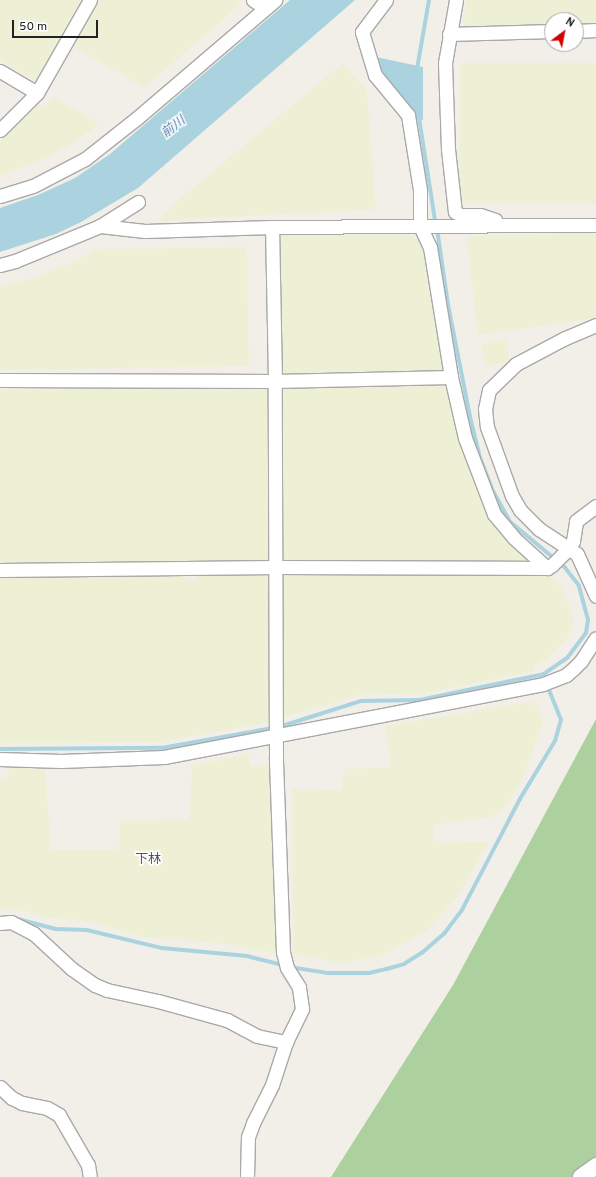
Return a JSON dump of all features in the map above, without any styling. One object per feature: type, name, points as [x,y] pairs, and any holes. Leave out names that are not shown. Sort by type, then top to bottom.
[{"type":"street","points":[[0,130],[37,93],[90,0]]},
{"type":"street","points":[[253,0],[271,4]]},
{"type":"street","points":[[386,0],[362,32],[375,75],[408,115],[420,190],[431,226],[430,247],[451,377],[465,438],[494,514],[514,538],[550,566]]},
{"type":"street","points":[[456,0],[445,63],[448,149],[455,212],[461,215],[485,216],[496,220],[497,225]]},
{"type":"street","points":[[0,196],[33,186],[85,159],[137,118],[271,4]]},
{"type":"street","points":[[584,31],[596,30]]},
{"type":"street","points":[[449,34],[544,31]]},
{"type":"street","points":[[0,71],[37,93]]},
{"type":"street","points":[[0,265],[22,259],[100,226],[138,202]]},
{"type":"street","points":[[100,226],[145,231],[272,227],[596,225]]},
{"type":"street","points":[[247,1177],[248,1137],[253,1123],[272,1085],[286,1042],[302,1009],[299,987],[287,965],[283,952],[276,730],[275,381],[272,227]]},
{"type":"street","points":[[596,325],[565,338],[516,364],[488,390],[485,409],[487,427],[512,496],[520,510],[565,552],[577,554],[596,596]]},
{"type":"street","points":[[0,380],[275,381],[451,377]]},
{"type":"street","points":[[0,570],[550,566],[565,552],[573,541],[576,521],[596,506]]},
{"type":"street","points":[[0,759],[61,761],[164,757],[276,730],[547,683],[566,675],[574,668],[581,661],[596,638]]},
{"type":"street","points":[[0,924],[11,922],[33,933],[72,969],[107,990],[158,1001],[227,1020],[257,1036],[286,1042]]},
{"type":"street","points":[[0,1087],[12,1098],[22,1103],[47,1108],[59,1115],[88,1165],[90,1177]]},
{"type":"street","points":[[581,1177],[596,1166]]},
{"type":"green space","points":[[0,0],[84,0],[36,82],[0,60]]},
{"type":"green space","points":[[99,0],[236,0],[241,4],[144,88],[75,47],[77,44],[75,42]]},
{"type":"green space","points":[[465,0],[596,0],[596,26],[584,26],[584,12],[544,12],[544,26],[464,26]]},
{"type":"green space","points":[[343,63],[367,91],[376,209],[159,221],[171,206]]},
{"type":"green space","points":[[460,63],[596,63],[596,203],[460,203]]},
{"type":"green space","points":[[54,97],[99,124],[72,144],[42,160],[0,176],[0,142],[37,103],[43,108]]},
{"type":"green space","points":[[596,232],[596,318],[478,335],[467,242],[471,236]]},
{"type":"green space","points":[[283,234],[410,235],[425,245],[448,370],[285,373],[281,369],[280,238]]},
{"type":"green space","points":[[247,247],[249,366],[0,370],[0,287],[36,277],[78,260],[94,249]]},
{"type":"green space","points":[[505,339],[510,360],[486,366],[481,345]]},
{"type":"green space","points":[[445,385],[462,448],[477,487],[495,525],[529,561],[287,563],[280,558],[280,386]]},
{"type":"green space","points":[[269,386],[271,558],[267,562],[0,565],[0,390]]},
{"type":"green space","points":[[286,571],[550,574],[563,591],[571,609],[574,624],[565,641],[548,658],[534,666],[534,671],[425,693],[359,695],[283,718],[281,576]]},
{"type":"green space","points":[[197,573],[266,573],[272,578],[271,722],[158,742],[0,743],[0,575],[186,574],[186,580],[197,579]]},
{"type":"green space","points":[[534,701],[543,722],[523,778],[505,808],[493,817],[434,825],[434,841],[489,842],[457,898],[424,933],[380,956],[339,963],[293,954],[292,789],[342,790],[344,769],[390,767],[386,726]]},
{"type":"green space","points":[[596,719],[596,1177],[331,1177],[453,985]]},
{"type":"green space","points":[[249,754],[250,766],[274,763],[278,954],[220,943],[142,937],[89,921],[50,918],[12,908],[0,910],[0,779],[8,779],[9,766],[45,765],[51,850],[119,850],[120,821],[189,819],[192,765]]},
{"type":"water","name":"前川","points":[[290,0],[355,0],[138,188],[81,222],[56,234],[0,252],[0,208],[38,195],[75,178],[110,154]]},
{"type":"water","points":[[376,57],[423,67],[423,120],[415,119],[410,107],[384,76]]},
{"type":"waterway","points":[[417,69],[429,0]]},
{"type":"waterway","points":[[419,115],[436,223]]},
{"type":"waterway","points":[[279,727],[361,701],[420,700],[544,674],[568,657],[586,633],[588,620],[579,586],[565,568],[510,522],[492,489],[480,458],[470,417],[448,305],[437,229]]},
{"type":"waterway","points":[[290,967],[327,973],[369,973],[404,964],[423,952],[444,934],[462,910],[520,799],[555,741],[561,720],[547,685]]},
{"type":"waterway","points":[[0,749],[162,748],[273,728]]},
{"type":"waterway","points":[[14,918],[56,929],[87,930],[162,948],[247,956],[282,965]]},
{"type":"district","name":"下林","points":[[148,860]]}]
